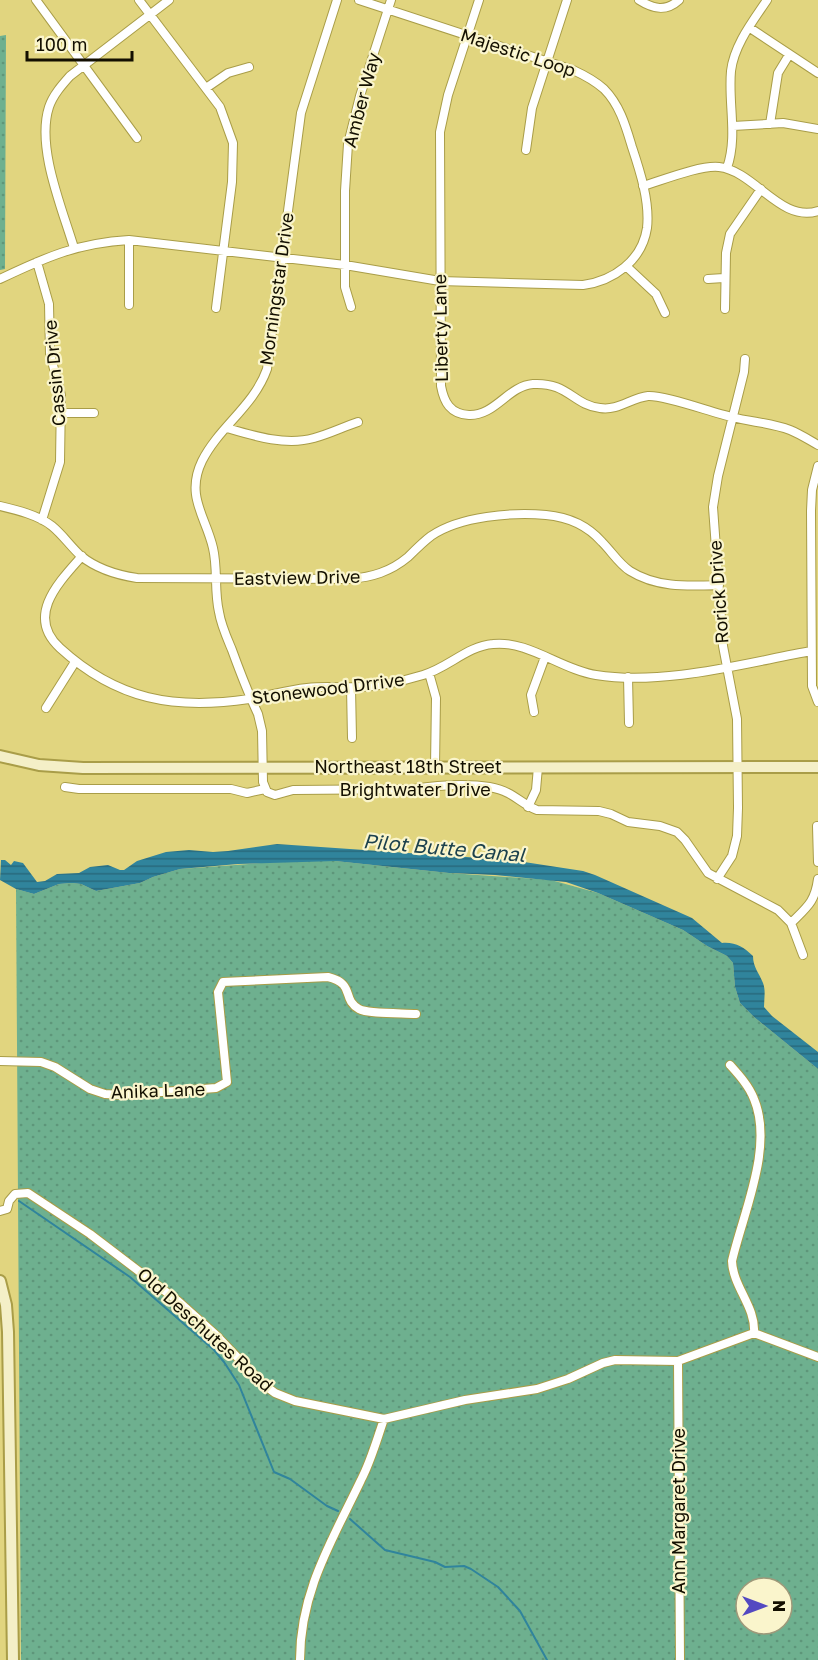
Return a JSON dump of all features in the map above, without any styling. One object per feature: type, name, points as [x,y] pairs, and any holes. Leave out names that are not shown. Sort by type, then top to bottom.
[{"type":"main road","name":"Northeast 18th Street","points":[[0,756],[39,765],[60,767],[818,767]]},
{"type":"main road","points":[[0,1281],[6,1305],[8,1332],[13,1660]]},
{"type":"street","points":[[36,0],[137,138]]},
{"type":"street","points":[[138,0],[220,107],[233,143],[232,182],[216,308]]},
{"type":"street","points":[[74,248],[45,147],[45,127],[49,105],[58,89],[70,76],[169,0]]},
{"type":"street","name":"Morningstar Drive","points":[[263,767],[262,731],[258,714],[219,614],[215,579],[216,561],[213,546],[200,515],[195,488],[202,461],[262,384],[267,369],[301,113],[337,0]]},
{"type":"street","name":"Majestic Loop","points":[[0,279],[74,248],[102,242],[129,240],[345,265],[440,281],[583,285],[598,283],[613,276],[626,266],[635,256],[646,229],[647,213],[634,152],[616,104],[604,89],[573,70],[359,0]]},
{"type":"street","name":"Amber Way","points":[[351,307],[345,288],[345,191],[348,144],[360,96],[391,0]]},
{"type":"street","name":"Liberty Lane","points":[[479,0],[447,95],[440,132],[441,386],[443,398],[449,408],[458,413],[478,414],[499,403],[519,388],[530,384],[544,384],[566,390],[587,404],[598,408],[618,407],[650,396],[733,418],[791,430],[818,445]]},
{"type":"street","points":[[526,150],[532,108],[567,0]]},
{"type":"street","points":[[639,0],[656,9],[667,8],[679,0]]},
{"type":"street","points":[[727,168],[732,156],[731,72],[734,58],[766,0]]},
{"type":"street","points":[[750,28],[818,74]]},
{"type":"street","points":[[770,124],[778,73],[789,55]]},
{"type":"street","points":[[206,88],[228,73],[249,67]]},
{"type":"street","points":[[733,126],[799,125],[818,129]]},
{"type":"street","points":[[643,186],[705,167],[727,168],[792,210],[808,213],[818,211]]},
{"type":"street","points":[[725,309],[724,278],[730,234],[761,189]]},
{"type":"street","points":[[129,240],[129,305]]},
{"type":"street","name":"Cassin Drive","points":[[37,262],[49,304],[50,354],[61,395],[62,413],[60,462],[42,520]]},
{"type":"street","points":[[626,266],[656,294],[665,313]]},
{"type":"street","points":[[708,279],[724,278]]},
{"type":"street","name":"Rorick Drive","points":[[717,879],[732,856],[737,836],[738,767],[737,719],[725,667],[714,494],[744,372],[745,359]]},
{"type":"street","points":[[62,413],[94,413]]},
{"type":"street","points":[[227,428],[275,440],[296,441],[312,439],[358,422]]},
{"type":"street","points":[[818,466],[812,490],[812,686],[818,702]]},
{"type":"street","name":"Eastview Drive","points":[[0,506],[42,520],[82,556],[97,566],[118,575],[137,578],[367,578],[396,567],[432,536],[451,527],[497,516],[518,514],[561,517],[575,521],[595,535],[628,570],[645,579],[678,585],[719,585]]},
{"type":"street","name":"Stonewood Drrive","points":[[82,556],[57,583],[49,596],[45,612],[47,628],[53,642],[75,662],[108,683],[145,698],[165,702],[188,703],[251,699],[309,687],[385,685],[429,674],[478,647],[492,644],[520,646],[594,675],[628,677],[669,676],[812,651]]},
{"type":"street","points":[[534,712],[531,695],[533,684],[544,657]]},
{"type":"street","points":[[46,708],[75,662]]},
{"type":"street","points":[[429,674],[435,698],[435,767]]},
{"type":"street","points":[[628,677],[629,723]]},
{"type":"street","points":[[351,687],[352,738]]},
{"type":"street","points":[[263,767],[265,789]]},
{"type":"street","points":[[528,807],[536,790],[538,767]]},
{"type":"street","name":"Brightwater Drive","points":[[65,787],[80,789],[231,789],[247,793],[265,789],[275,795],[293,790],[486,787],[509,793],[528,807],[545,811],[599,811],[628,822],[668,828],[685,840],[708,873],[778,910],[791,922]]},
{"type":"street","points":[[817,826],[818,862]]},
{"type":"street","points":[[803,955],[791,922],[812,903],[818,879]]},
{"type":"street","name":"Anika Lane","points":[[0,1061],[41,1062],[55,1067],[90,1089],[105,1094],[216,1088],[227,1082],[218,992],[223,982],[328,977],[340,980],[345,985],[350,1002],[360,1010],[416,1014]]},
{"type":"street","points":[[730,1065],[742,1078],[754,1098],[760,1120],[756,1172],[732,1261],[733,1275],[753,1317],[754,1333],[818,1357]]},
{"type":"street","name":"Old Deschutes Road","points":[[0,1211],[7,1209],[9,1201],[15,1194],[27,1193],[90,1234],[178,1301],[216,1335],[263,1384],[275,1392],[295,1401],[384,1419],[465,1400],[537,1389],[615,1360],[678,1361],[754,1333]]},
{"type":"street","name":"Ann Margaret Drive","points":[[678,1361],[680,1660]]},
{"type":"street","points":[[300,1660],[301,1631],[313,1582],[324,1551],[363,1477],[384,1419]]},
{"type":"green space","points":[[6,35],[5,269],[0,270],[0,36]]},
{"type":"green space","points":[[290,861],[335,861],[449,873],[551,880],[598,893],[683,930],[727,956],[733,963],[735,987],[740,1003],[818,1069],[818,1660],[21,1660],[16,889],[34,894],[59,884],[72,883],[81,884],[96,891],[140,883],[180,869]]},
{"type":"water","points":[[277,844],[511,860],[583,871],[595,875],[692,918],[722,943],[735,944],[753,956],[755,967],[764,986],[764,1007],[818,1052],[818,1069],[740,1003],[735,987],[733,963],[727,956],[683,930],[598,893],[566,882],[335,861],[238,864],[180,869],[140,883],[96,891],[81,884],[72,883],[59,884],[34,894],[16,889],[0,880],[1,860],[11,865],[14,861],[23,863],[37,882],[45,881],[57,874],[79,873],[90,867],[108,865],[124,870],[137,861],[166,852],[228,851]]},
{"type":"waterway","points":[[19,1201],[130,1277],[214,1350],[239,1385],[274,1472],[290,1479],[327,1506],[338,1511]]},
{"type":"waterway","points":[[350,1519],[385,1550],[435,1562],[445,1567],[464,1566],[498,1587],[520,1611],[547,1660]]},
{"type":"water label","name":"Pilot Butte Canal","points":[[444,848]]}]
